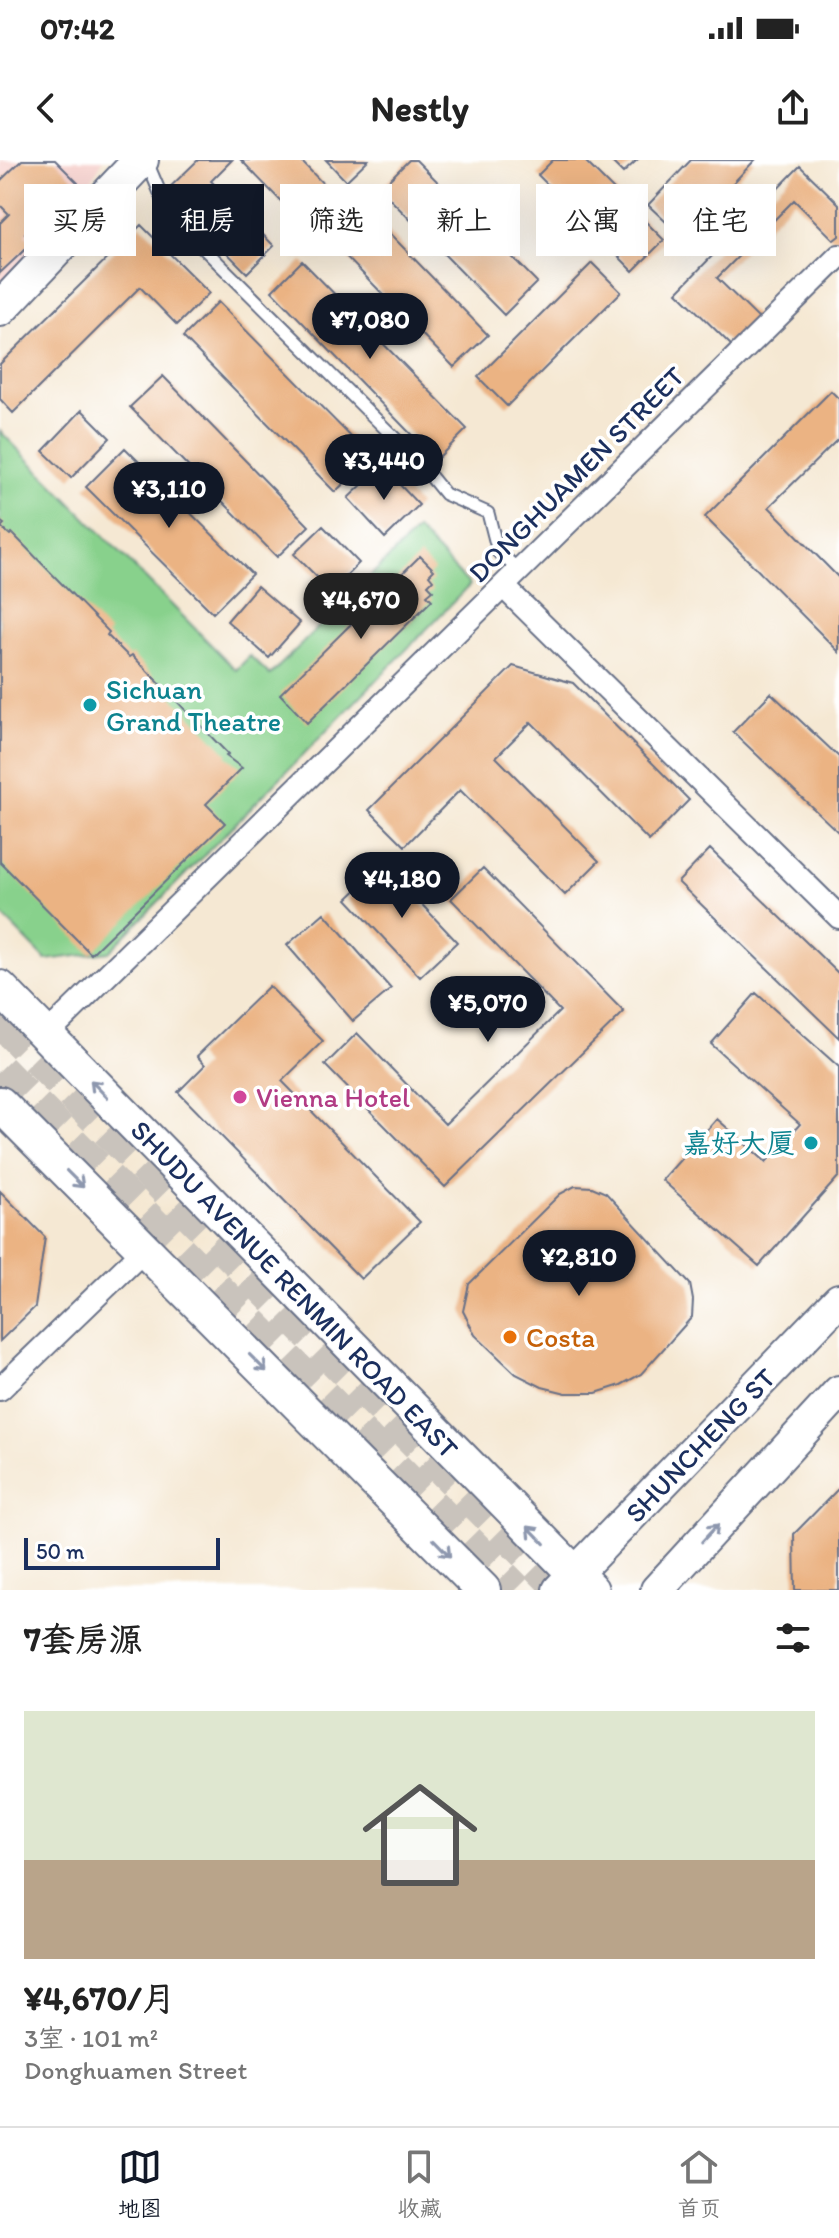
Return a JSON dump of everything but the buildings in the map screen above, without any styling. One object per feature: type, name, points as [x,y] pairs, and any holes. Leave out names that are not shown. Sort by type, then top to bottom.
[{"type":"main road","points":[[0,309],[144,160]]},
{"type":"main road","name":"SHUDU AVENUE RENMIN ROAD EAST","points":[[0,988],[575,1585]]},
{"type":"main road","points":[[0,1104],[483,1590]]},
{"type":"main road","name":"SHUNCHENG ST","points":[[575,1585],[839,1300]]},
{"type":"main road","points":[[657,1590],[839,1392]]},
{"type":"street","name":"DONGHUAMEN STREET","points":[[46,1035],[836,265]]},
{"type":"street","points":[[512,580],[839,917]]},
{"type":"street","points":[[0,1389],[145,1249]]},
{"type":"lane","points":[[144,160],[169,214],[419,462],[445,494],[488,513],[498,552],[512,580]]},
{"type":"shaded area","points":[[0,160],[103,160],[89,184],[24,184],[24,256],[30,256],[0,291]]},
{"type":"green space","points":[[0,431],[236,670],[250,656],[270,675],[417,530],[470,585],[109,952],[46,960],[0,913]]},
{"type":"tunnel","points":[[0,1021],[562,1590]]},
{"type":"tunnel","points":[[0,1070],[516,1590]]},
{"type":"place","name":"Sichuan Grand Theatre","points":[[90,705]]},
{"type":"place","name":"Vienna Hotel","points":[[240,1097]]},
{"type":"place","name":"嘉好大厦","points":[[811,1143]]},
{"type":"place","name":"Costa","points":[[510,1337]]}]
